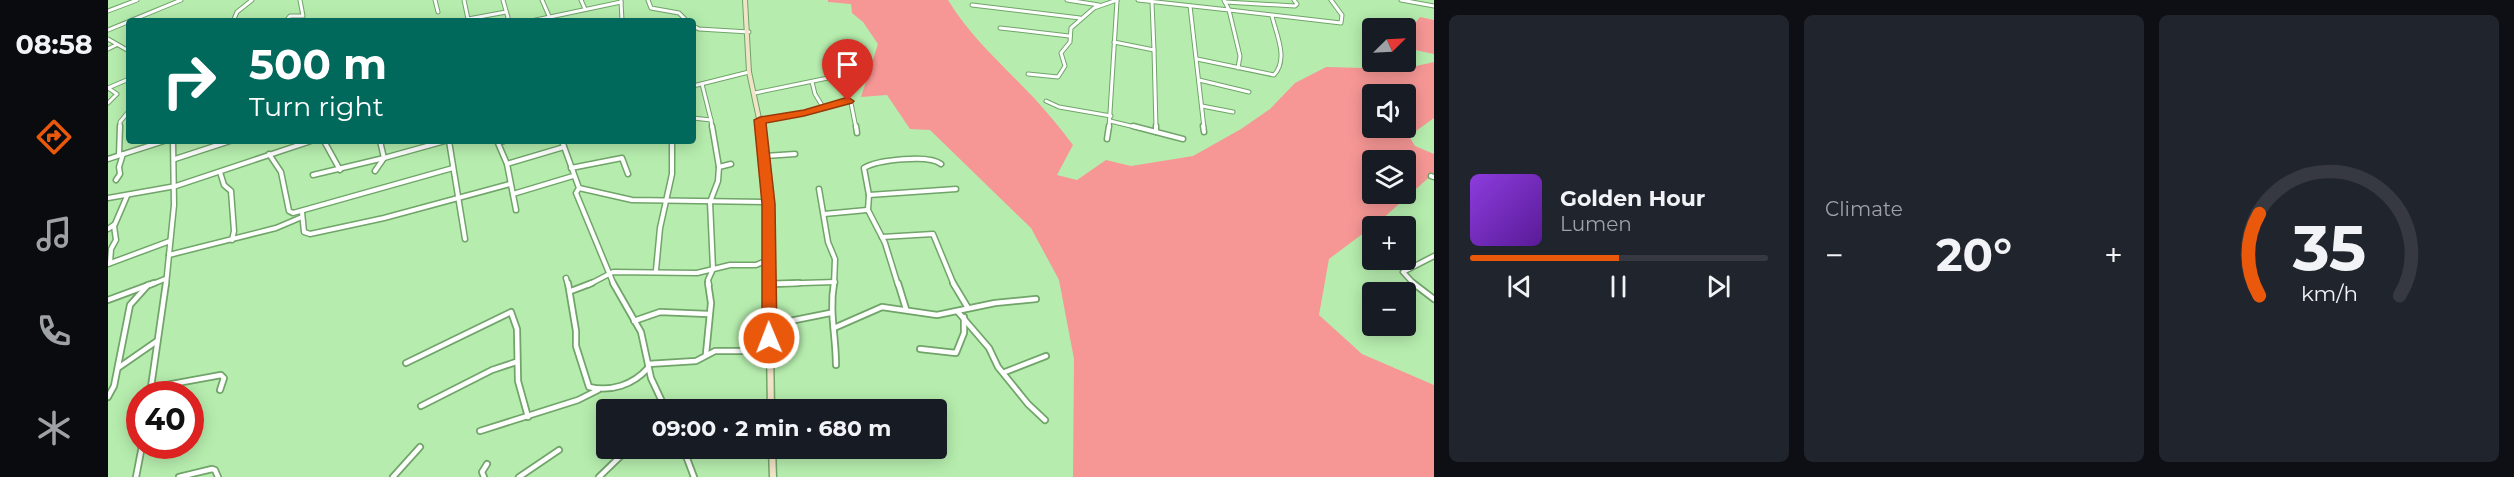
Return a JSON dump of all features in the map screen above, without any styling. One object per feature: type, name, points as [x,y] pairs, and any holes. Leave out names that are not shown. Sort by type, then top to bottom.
[{"type":"street","points":[[108,11],[137,0]]},
{"type":"street","points":[[137,18],[181,0]]},
{"type":"street","points":[[234,18],[237,12],[252,0]]},
{"type":"street","points":[[288,18],[303,16],[300,0]]},
{"type":"street","points":[[435,0],[438,12]]},
{"type":"street","points":[[464,0],[468,18]]},
{"type":"street","points":[[503,0],[508,18]]},
{"type":"street","points":[[542,0],[547,18],[621,1],[622,18]]},
{"type":"street","points":[[581,0],[585,9]]},
{"type":"street","points":[[648,0],[650,7],[679,13],[684,18]]},
{"type":"street","points":[[745,0],[749,32],[749,72],[760,120],[768,202],[771,399]]},
{"type":"street","points":[[1067,0],[1100,5]]},
{"type":"street","points":[[1028,74],[1058,76],[1064,69],[1061,53],[1070,43],[1071,28],[1080,18],[1100,5],[1117,0],[1111,116],[1107,139]]},
{"type":"street","points":[[1138,0],[1341,22],[1342,15],[1331,0]]},
{"type":"street","points":[[1224,1],[1295,6],[1297,4],[1294,0]]},
{"type":"street","points":[[1401,0],[1434,6]]},
{"type":"street","points":[[1152,1],[1156,132]]},
{"type":"street","points":[[1224,1],[1229,10],[1240,56],[1238,68]]},
{"type":"street","points":[[972,5],[1080,18]]},
{"type":"street","points":[[1190,6],[1203,132]]},
{"type":"street","points":[[478,18],[506,12]]},
{"type":"street","points":[[1197,59],[1272,75],[1278,72],[1283,62],[1272,16]]},
{"type":"street","points":[[108,30],[126,23]]},
{"type":"street","points":[[696,27],[749,32]]},
{"type":"street","points":[[1000,28],[1069,36]]},
{"type":"street","points":[[108,39],[126,49]]},
{"type":"street","points":[[1114,42],[1154,50]]},
{"type":"street","points":[[108,49],[117,45]]},
{"type":"street","points":[[696,85],[749,72]]},
{"type":"street","points":[[755,93],[828,78]]},
{"type":"street","points":[[108,87],[126,80]]},
{"type":"street","points":[[1199,80],[1249,92]]},
{"type":"street","points":[[812,82],[815,94],[823,107]]},
{"type":"street","points":[[702,84],[719,167],[718,181],[710,202],[712,269],[708,280],[711,303],[708,314],[706,354]]},
{"type":"street","points":[[108,87],[117,94],[108,103]]},
{"type":"street","points":[[760,120],[850,102],[857,133]]},
{"type":"street","points":[[1046,102],[1059,107],[1111,116]]},
{"type":"street","points":[[1202,106],[1233,112]]},
{"type":"street","points":[[116,180],[120,174],[120,122],[126,115]]},
{"type":"street","points":[[696,118],[711,120]]},
{"type":"street","points":[[1110,121],[1183,140]]},
{"type":"street","points":[[108,159],[155,144]]},
{"type":"street","points":[[151,381],[171,241],[176,186],[173,144]]},
{"type":"street","points":[[174,159],[221,144]]},
{"type":"street","points":[[108,198],[176,186],[301,144]]},
{"type":"street","points":[[327,144],[331,148],[335,164],[341,170]]},
{"type":"street","points":[[375,171],[384,158],[381,144]]},
{"type":"street","points":[[313,175],[341,170],[436,144]]},
{"type":"street","points":[[448,144],[460,198],[465,239]]},
{"type":"street","points":[[498,144],[507,164],[516,210]]},
{"type":"street","points":[[563,144],[609,273],[641,332],[651,378],[661,399]]},
{"type":"street","points":[[656,271],[660,232],[668,200],[674,150],[673,144]]},
{"type":"street","points":[[507,164],[564,147]]},
{"type":"street","points":[[269,154],[281,172],[289,211],[302,214]]},
{"type":"street","points":[[765,156],[795,154]]},
{"type":"street","points":[[906,309],[882,237],[868,210],[868,195],[863,171],[868,164],[903,161],[915,157],[936,160],[940,164]]},
{"type":"street","points":[[571,168],[622,158],[628,174]]},
{"type":"street","points":[[719,167],[731,164]]},
{"type":"street","points":[[169,255],[276,228],[302,214],[453,168]]},
{"type":"street","points":[[220,172],[224,185],[231,191],[229,202],[235,235],[232,240]]},
{"type":"street","points":[[513,194],[573,176]]},
{"type":"street","points":[[302,214],[304,232],[310,234],[384,218],[510,184]]},
{"type":"street","points":[[819,189],[828,242],[835,259],[835,282],[830,314],[834,328],[836,365]]},
{"type":"street","points":[[868,195],[956,189]]},
{"type":"street","points":[[580,190],[632,200],[768,202]]},
{"type":"street","points":[[108,229],[114,226],[128,195]]},
{"type":"street","points":[[824,214],[868,210]]},
{"type":"street","points":[[114,226],[118,238],[111,249],[109,263],[171,241]]},
{"type":"street","points":[[882,237],[933,234],[951,280],[968,309]]},
{"type":"street","points":[[1434,256],[1403,272],[1407,279],[1434,299]]},
{"type":"street","points":[[571,291],[609,273],[656,271],[697,273],[730,265],[756,265],[769,260]]},
{"type":"street","points":[[566,278],[571,291],[576,346],[590,395]]},
{"type":"street","points":[[108,300],[165,279]]},
{"type":"street","points":[[769,284],[835,282]]},
{"type":"street","points":[[108,397],[114,386],[130,305],[148,285]]},
{"type":"street","points":[[834,328],[877,309],[888,307],[937,315],[995,303],[1036,299]]},
{"type":"street","points":[[634,321],[645,314],[671,311],[708,314]]},
{"type":"street","points":[[958,311],[989,348],[996,364],[1028,404],[1045,420]]},
{"type":"street","points":[[406,363],[511,312],[515,317],[518,348],[516,362],[524,408],[528,417]]},
{"type":"street","points":[[769,322],[830,314]]},
{"type":"street","points":[[920,348],[956,353],[964,333],[964,317]]},
{"type":"street","points":[[118,368],[140,356],[153,342],[158,341]]},
{"type":"street","points":[[648,366],[696,361],[715,351],[754,351],[770,354]]},
{"type":"street","points":[[1004,372],[1046,356]]},
{"type":"street","points":[[421,406],[446,396],[499,367],[516,362]]},
{"type":"street","points":[[643,376],[648,366]]},
{"type":"street","points":[[181,381],[221,375],[224,378],[220,390]]},
{"type":"street","points":[[480,431],[511,424],[598,390],[620,386],[643,376],[651,378]]},
{"type":"street","points":[[589,387],[598,390]]},
{"type":"street","points":[[393,477],[420,447]]},
{"type":"street","points":[[519,477],[559,450]]},
{"type":"street","points":[[136,477],[139,459]]},
{"type":"street","points":[[599,477],[618,459]]},
{"type":"street","points":[[687,459],[694,477]]},
{"type":"street","points":[[772,459],[773,477]]},
{"type":"street","points":[[484,477],[482,472],[487,464]]},
{"type":"street","points":[[179,477],[212,469],[218,477]]},
{"type":"shaded area","points":[[828,0],[948,0],[977,39],[1039,104],[1073,145],[1057,175],[1077,180],[1106,160],[1131,166],[1193,156],[1241,129],[1270,109],[1295,83],[1326,67],[1362,68],[1362,72],[1416,72],[1416,66],[1434,62],[1434,118],[1416,131],[1416,84],[1362,84],[1362,138],[1410,138],[1415,146],[1434,154],[1434,173],[1416,189],[1416,150],[1362,150],[1362,204],[1399,204],[1386,216],[1362,216],[1362,234],[1329,259],[1319,315],[1362,354],[1434,385],[1434,477],[1073,477],[1074,359],[1059,280],[1031,228],[930,130],[910,129],[887,95],[861,97],[878,44],[863,22],[852,13],[851,4],[828,2]]},
{"type":"shaded area","points":[[1420,17],[1434,20],[1434,54],[1416,50],[1416,22]]},
{"type":"route","points":[[769,338],[768,204],[760,120],[804,113],[848,101]]}]
